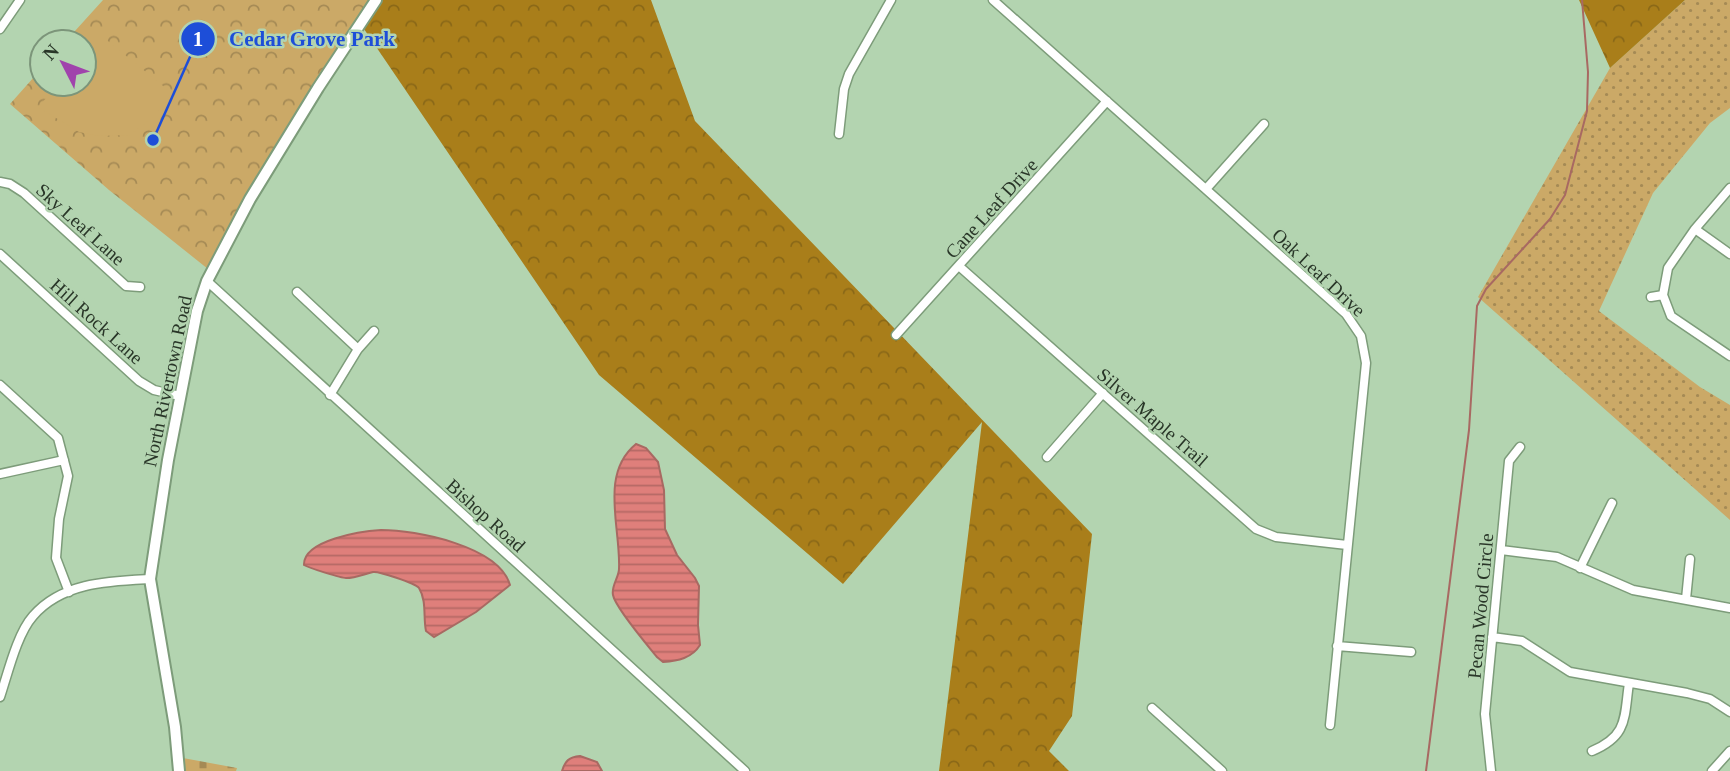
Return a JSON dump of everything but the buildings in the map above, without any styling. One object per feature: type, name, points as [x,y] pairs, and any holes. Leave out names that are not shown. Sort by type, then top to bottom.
[{"type":"street","points":[[0,29],[20,0]]},
{"type":"street","name":"North Rivertown Road","points":[[179,771],[175,727],[156,628],[150,579],[195,321],[207,281],[250,199],[376,0]]},
{"type":"street","points":[[839,134],[844,89],[849,74],[891,0]]},
{"type":"street","name":"Oak Leaf Drive","points":[[993,0],[1346,314],[1361,336],[1366,363],[1329,725]]},
{"type":"street","name":"Cane Leaf Drive","points":[[896,335],[1107,101]]},
{"type":"street","points":[[1206,189],[1264,124]]},
{"type":"street","name":"Sky Leaf Lane","points":[[0,182],[10,184],[24,193],[126,286],[140,287]]},
{"type":"street","points":[[1730,188],[1695,229],[1668,268],[1663,295],[1671,316],[1730,356]]},
{"type":"street","points":[[1695,229],[1730,254]]},
{"type":"street","name":"Hill Rock Lane","points":[[0,254],[139,381],[153,390],[180,396]]},
{"type":"street","name":"Silver Maple Trail","points":[[960,267],[1256,529],[1276,537],[1348,545]]},
{"type":"street","name":"Bishop Road","points":[[207,281],[745,771]]},
{"type":"street","points":[[297,292],[358,349]]},
{"type":"street","points":[[1651,297],[1663,295]]},
{"type":"street","points":[[330,395],[358,349],[374,331]]},
{"type":"street","points":[[0,385],[58,438],[68,476],[59,519],[56,558],[69,592]]},
{"type":"street","points":[[1047,457],[1103,393]]},
{"type":"street","name":"Pecan Wood Circle","points":[[1491,771],[1485,714],[1509,461],[1520,447]]},
{"type":"street","points":[[0,474],[64,460]]},
{"type":"street","points":[[1580,568],[1612,503]]},
{"type":"street","points":[[1501,550],[1557,557],[1633,590],[1730,608]]},
{"type":"street","points":[[1686,599],[1690,559]]},
{"type":"street","points":[[0,697],[22,635],[33,616],[57,596],[88,585],[150,579]]},
{"type":"street","points":[[1492,637],[1522,641],[1570,672],[1687,692],[1710,699],[1730,712]]},
{"type":"street","points":[[1337,646],[1411,652]]},
{"type":"street","points":[[1592,751],[1608,744],[1619,734],[1629,683]]},
{"type":"street","points":[[1152,708],[1222,771]]},
{"type":"street","points":[[1712,771],[1730,751]]},
{"type":"green space","points":[[103,0],[379,0],[364,29],[281,144],[208,269],[109,190],[10,104],[28,84],[28,98],[98,98],[98,28],[78,28]]},
{"type":"green space","points":[[379,0],[651,0],[695,121],[1092,534],[1072,716],[1049,751],[1069,771],[939,771],[982,422],[843,584],[599,375],[364,29]]},
{"type":"green space","points":[[1579,0],[1685,0],[1610,68]]},
{"type":"green space","points":[[1685,0],[1730,0],[1730,108],[1710,123],[1653,193],[1599,311],[1700,387],[1730,405],[1730,520],[1478,297],[1610,68]]},
{"type":"green space","points":[[103,37],[173,94],[152,118],[130,135],[99,136],[79,132],[38,107],[46,98],[98,98],[98,42]]},
{"type":"green space","points":[[183,758],[237,768],[236,771],[183,771]]},
{"type":"shaded area","points":[[636,444],[646,448],[658,462],[664,490],[665,529],[677,555],[699,586],[700,645],[689,656],[674,661],[663,662],[657,657],[625,617],[613,595],[619,569],[615,486],[618,470],[625,456]]},
{"type":"shaded area","points":[[381,530],[434,537],[474,550],[503,571],[510,585],[476,612],[434,637],[426,631],[423,598],[416,586],[376,572],[346,578],[304,565],[306,556],[323,543],[361,532]]},
{"type":"shaded area","points":[[580,756],[597,762],[602,771],[562,771],[568,760]]},
{"type":"waterway","points":[[1426,771],[1469,430],[1477,306],[1486,289],[1550,219],[1565,195],[1587,111],[1588,72],[1582,0]]},
{"type":"place","name":"Cedar Grove Park","points":[[153,140]]}]
